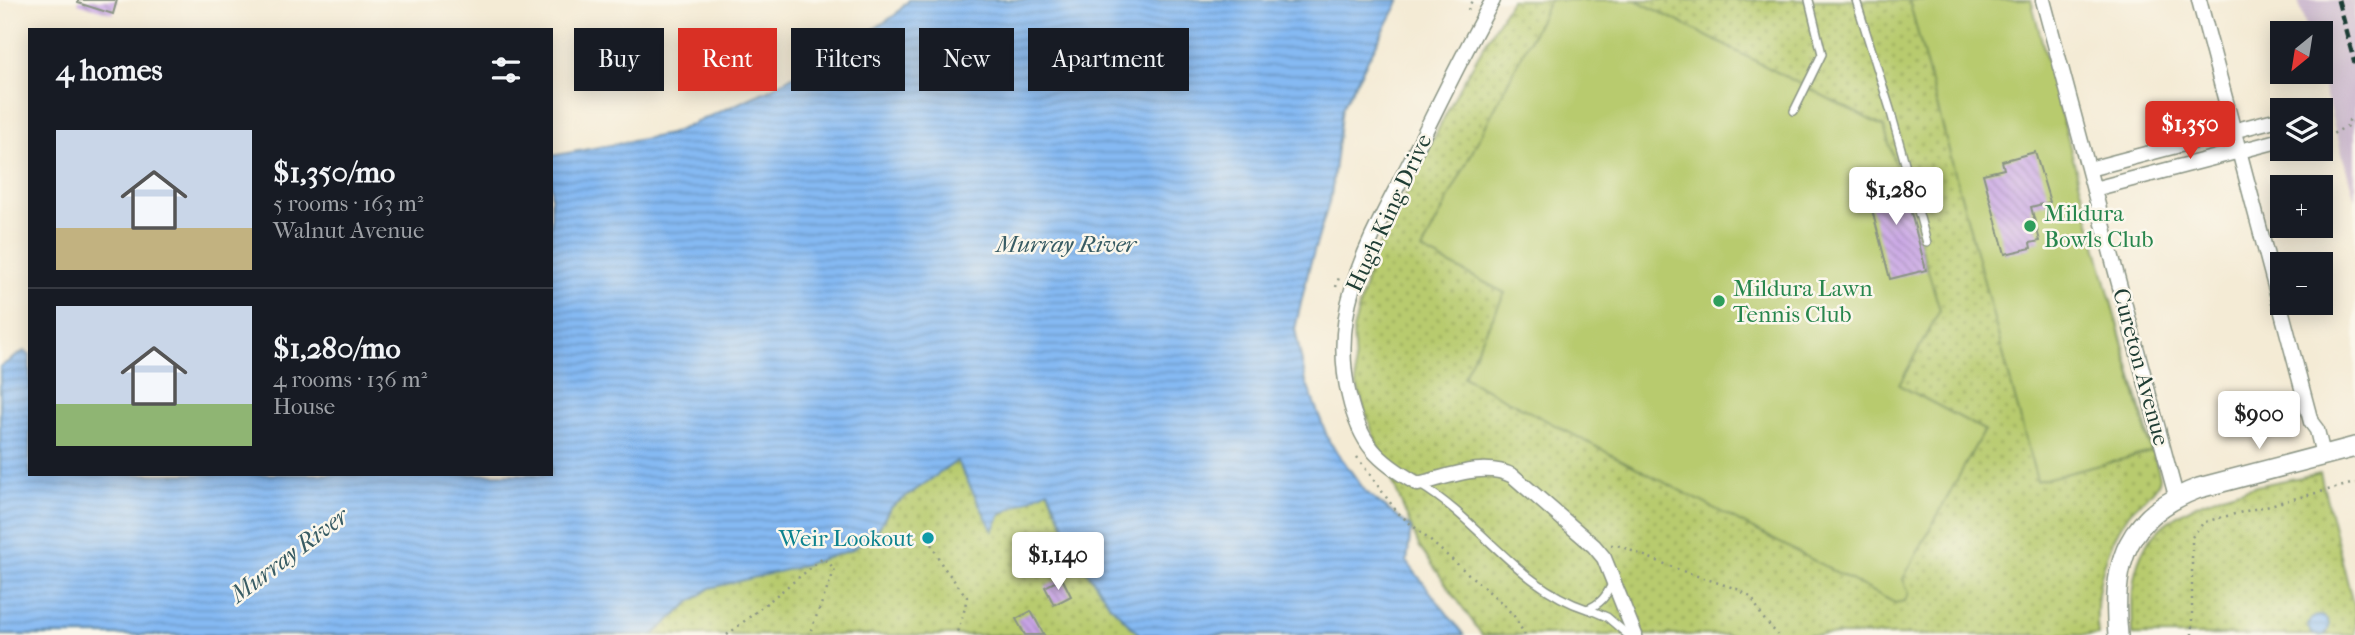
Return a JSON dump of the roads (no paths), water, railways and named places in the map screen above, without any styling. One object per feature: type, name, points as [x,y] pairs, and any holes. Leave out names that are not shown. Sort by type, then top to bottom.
[{"type":"street","name":"Hugh King Drive","points":[[1418,484],[1389,468],[1376,456],[1363,437],[1343,373],[1345,315],[1353,282],[1374,235],[1493,0]]},
{"type":"street","name":"Cureton Avenue","points":[[2043,0],[2176,496]]},
{"type":"street","points":[[2199,0],[2311,422],[2317,430],[2323,455]]},
{"type":"street","points":[[2089,169],[2270,121]]},
{"type":"street","points":[[2094,189],[2270,143]]},
{"type":"street","points":[[2118,635],[2117,591],[2120,568],[2126,551],[2144,521],[2157,508],[2176,496],[2199,488],[2355,447]]},
{"type":"street","points":[[1418,484],[1487,468],[1502,470],[1513,476],[1594,545],[1604,558],[1635,635]]},
{"type":"lane","points":[[1794,111],[1822,54],[1809,0]]},
{"type":"lane","points":[[1856,0],[1927,243]]},
{"type":"lane","points":[[2260,124],[2266,144]]},
{"type":"lane","points":[[2136,156],[2142,176]]},
{"type":"lane","points":[[1418,484],[1444,502],[1550,594],[1607,617],[1628,635]]},
{"type":"lane","points":[[1587,609],[1604,599],[1615,580]]},
{"type":"water","name":"Murray River","points":[[909,0],[1400,0],[1342,108],[1331,196],[1309,268],[1295,329],[1306,382],[1329,441],[1366,492],[1411,528],[1407,562],[1464,635],[1140,635],[1110,605],[1080,561],[1048,490],[1001,514],[993,531],[957,461],[890,508],[879,528],[851,550],[794,568],[710,588],[653,635],[0,635],[0,367],[24,351],[28,354],[28,476],[553,476],[553,156],[670,134],[766,91],[777,91],[777,85],[791,77],[791,91],[905,91],[905,28],[876,28],[895,15]]},
{"type":"water","points":[[2319,616],[2326,619],[2329,626],[2326,633],[2319,636],[2312,633],[2309,626],[2312,619]]},
{"type":"railway","points":[[2338,0],[2355,64]]},
{"type":"place","name":"Mildura Bowls Club","points":[[2030,226]]},
{"type":"place","name":"Mildura Lawn Tennis Club","points":[[1719,301]]},
{"type":"place","name":"Weir Lookout","points":[[928,538]]}]
